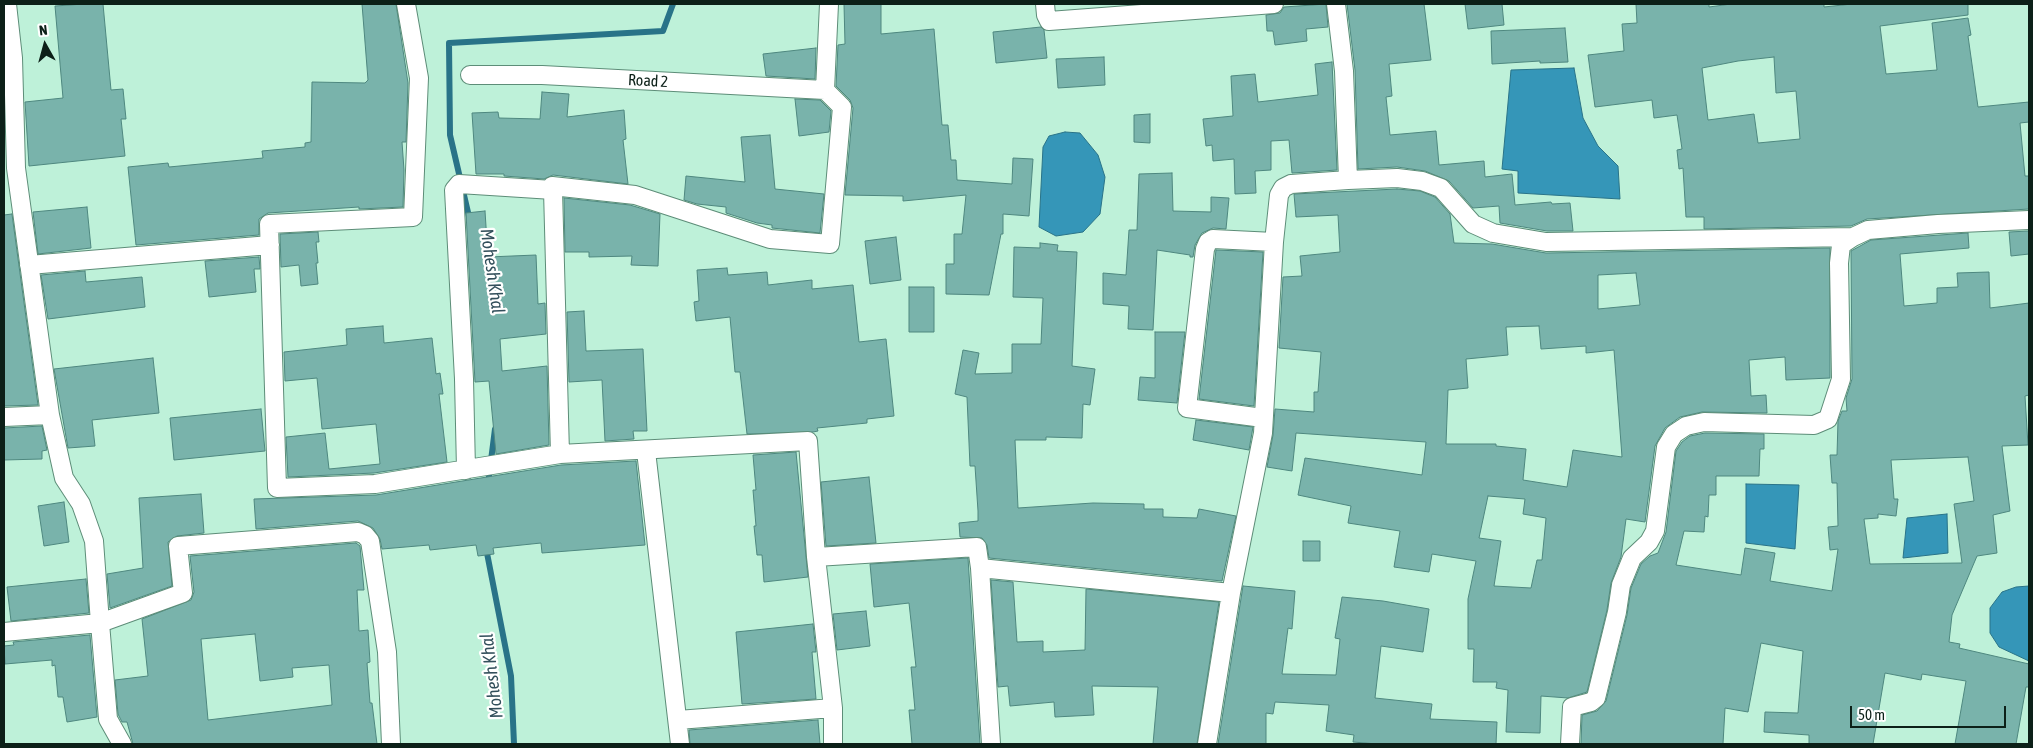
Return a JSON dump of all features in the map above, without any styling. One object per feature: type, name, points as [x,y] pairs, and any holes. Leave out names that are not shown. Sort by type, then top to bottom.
[{"type":"street","points":[[7,4],[6,24],[13,58],[10,169],[29,265],[50,414],[64,478],[81,504],[94,541],[108,719],[122,744]]},
{"type":"street","points":[[406,4],[419,78],[412,218],[269,224],[277,488],[375,484],[560,454],[646,451],[808,441],[816,557],[833,708],[833,744]]},
{"type":"street","points":[[560,454],[552,186],[636,195],[770,239],[830,244],[842,107],[825,90],[829,4]]},
{"type":"street","points":[[1045,4],[1046,15],[1049,21],[1274,4]]},
{"type":"street","points":[[1336,4],[1344,71],[1348,180]]},
{"type":"street","name":"Road 2","points":[[470,75],[542,75],[825,90]]},
{"type":"street","points":[[1207,744],[1231,593],[1263,433],[1274,242],[1279,195],[1283,188],[1291,184],[1348,180],[1397,178],[1422,181],[1441,188],[1473,224],[1493,233],[1546,242],[1853,237]]},
{"type":"street","points":[[466,470],[464,379],[454,190],[458,184],[553,190]]},
{"type":"street","points":[[1570,744],[1572,707],[1591,702],[1596,698],[1617,612],[1621,586],[1632,558],[1649,542],[1655,532],[1666,446],[1674,434],[1686,426],[1704,422],[1814,425],[1828,419],[1841,379],[1840,254],[1842,245],[1853,237],[1868,230],[1938,224],[2029,220]]},
{"type":"street","points":[[1263,418],[1187,408],[1204,249],[1208,242],[1213,239],[1274,242]]},
{"type":"street","points":[[29,265],[270,245]]},
{"type":"street","points":[[4,418],[50,414]]},
{"type":"street","points":[[646,451],[680,744]]},
{"type":"street","points":[[4,632],[100,623],[183,593],[178,546],[358,532],[365,534],[370,541],[387,652],[391,744]]},
{"type":"street","points":[[816,557],[977,547],[980,568],[991,744]]},
{"type":"street","points":[[980,568],[1231,593]]},
{"type":"street","points":[[678,720],[833,708]]},
{"type":"water","points":[[1574,68],[1583,118],[1598,146],[1618,166],[1620,199],[1518,193],[1518,171],[1502,169],[1511,70]]},
{"type":"water","points":[[1065,132],[1080,133],[1098,155],[1105,177],[1100,214],[1083,232],[1056,236],[1039,227],[1043,147],[1049,136]]},
{"type":"water","points":[[1746,484],[1799,485],[1795,549],[1746,543]]},
{"type":"water","points":[[1947,514],[1948,553],[1903,558],[1907,518]]},
{"type":"water","points":[[2029,586],[2029,661],[1999,647],[1990,633],[1990,608],[2002,592],[2016,587]]},
{"type":"building","points":[[103,4],[111,90],[123,89],[126,119],[121,119],[125,156],[29,166],[25,102],[63,98],[55,6]]},
{"type":"building","points":[[362,4],[396,4],[408,83],[406,142],[402,142],[404,170],[403,207],[359,209],[359,207],[268,213],[259,219],[259,235],[136,245],[128,167],[168,163],[169,167],[263,158],[262,151],[305,147],[305,143],[311,142],[312,82],[365,83],[368,80]]},
{"type":"building","points":[[844,4],[881,4],[881,34],[934,29],[942,125],[948,125],[951,160],[956,160],[957,180],[1012,184],[1013,158],[1033,159],[1029,216],[1003,214],[1003,234],[1001,234],[989,295],[946,294],[946,264],[954,264],[954,234],[962,234],[966,195],[903,201],[903,196],[845,195],[853,108],[850,100],[836,86],[838,45],[845,44]]},
{"type":"building","points":[[1326,4],[1328,27],[1306,29],[1307,41],[1275,45],[1273,31],[1267,31],[1266,15],[1280,13],[1284,7]]},
{"type":"building","points":[[1347,4],[1424,4],[1431,60],[1389,64],[1392,96],[1386,97],[1390,135],[1436,131],[1439,165],[1484,161],[1485,177],[1512,174],[1515,205],[1551,202],[1552,204],[1570,203],[1573,231],[1547,231],[1500,223],[1499,206],[1473,208],[1449,181],[1425,171],[1397,167],[1358,169],[1355,70]]},
{"type":"building","points":[[1465,4],[1502,4],[1504,25],[1468,29]]},
{"type":"building","points":[[1636,4],[1709,4],[1709,7],[1731,4],[1824,4],[1824,7],[1852,4],[1968,4],[1968,15],[1880,26],[1886,74],[1937,70],[1932,23],[1968,18],[1971,35],[1968,36],[1978,107],[2029,102],[2029,122],[2020,123],[2025,176],[2029,176],[2029,209],[1867,219],[1851,226],[1704,229],[1704,217],[1686,217],[1683,168],[1679,169],[1677,150],[1682,149],[1677,115],[1654,118],[1652,100],[1595,107],[1588,55],[1624,51],[1622,24],[1637,23]],"holes":[[[1774,57],[1776,93],[1796,91],[1800,139],[1758,143],[1754,114],[1708,120],[1702,68]]]},
{"type":"building","points":[[1041,27],[1044,30],[1047,58],[996,63],[993,32]]},
{"type":"building","points":[[1565,28],[1568,62],[1540,63],[1540,61],[1492,64],[1491,31]]},
{"type":"building","points":[[816,48],[815,79],[766,76],[763,54]]},
{"type":"building","points":[[1104,57],[1105,85],[1058,88],[1056,59]]},
{"type":"building","points":[[1332,62],[1337,170],[1292,173],[1289,140],[1271,141],[1271,170],[1255,171],[1256,193],[1235,194],[1234,159],[1213,161],[1212,145],[1206,146],[1203,119],[1233,116],[1231,76],[1255,74],[1258,102],[1318,95],[1315,64]]},
{"type":"building","points":[[542,92],[569,94],[567,117],[624,110],[626,139],[623,140],[628,184],[553,175],[544,179],[504,176],[504,174],[476,174],[472,113],[498,112],[499,118],[540,119]]},
{"type":"building","points":[[795,99],[820,100],[831,111],[829,132],[799,136]]},
{"type":"building","points":[[1150,114],[1150,143],[1134,142],[1134,115]]},
{"type":"building","points":[[770,135],[775,189],[824,194],[820,233],[772,228],[772,225],[757,223],[726,213],[726,207],[697,204],[684,200],[686,176],[745,182],[741,137]]},
{"type":"building","points":[[1172,173],[1173,211],[1211,212],[1211,197],[1229,198],[1226,229],[1213,228],[1202,233],[1195,245],[1193,257],[1157,250],[1153,330],[1128,329],[1129,306],[1103,304],[1103,273],[1126,275],[1129,230],[1137,230],[1139,174]]},
{"type":"building","points":[[1397,189],[1420,191],[1435,197],[1450,214],[1454,243],[1492,244],[1546,253],[1830,248],[1830,378],[1786,380],[1785,357],[1749,360],[1751,396],[1766,395],[1767,413],[1702,412],[1680,417],[1665,428],[1655,446],[1645,522],[1626,519],[1621,557],[1611,583],[1607,610],[1587,692],[1568,698],[1541,696],[1540,733],[1506,732],[1508,690],[1496,688],[1497,682],[1473,682],[1474,649],[1468,649],[1468,599],[1476,561],[1432,554],[1429,572],[1394,567],[1400,531],[1348,523],[1351,506],[1298,495],[1305,458],[1422,475],[1426,442],[1296,433],[1292,471],[1267,467],[1273,435],[1275,409],[1314,412],[1314,392],[1318,392],[1321,352],[1279,348],[1283,277],[1302,276],[1300,256],[1340,252],[1338,215],[1296,217],[1294,194]],"holes":[[[1636,273],[1640,305],[1598,309],[1598,275]],[[1539,326],[1541,349],[1586,346],[1586,353],[1614,350],[1622,457],[1573,450],[1567,487],[1523,480],[1526,449],[1496,446],[1496,444],[1446,444],[1448,390],[1468,388],[1466,359],[1508,355],[1506,327]],[[1488,496],[1525,499],[1523,514],[1546,518],[1542,560],[1537,560],[1531,588],[1494,586],[1501,541],[1479,538]]]},
{"type":"building","points":[[564,198],[630,205],[660,214],[658,266],[631,265],[632,256],[589,257],[589,252],[565,252]]},
{"type":"building","points":[[87,207],[91,248],[38,254],[33,212]]},
{"type":"building","points":[[485,211],[488,257],[536,255],[538,304],[545,303],[546,334],[500,339],[502,371],[547,366],[549,445],[496,454],[489,381],[475,382],[466,213]]},
{"type":"building","points":[[12,214],[38,405],[4,406],[4,215]]},
{"type":"building","points":[[2029,231],[2029,254],[2011,256],[2009,232]]},
{"type":"building","points":[[318,232],[319,242],[316,242],[318,263],[316,263],[318,284],[301,286],[299,265],[281,267],[280,234]]},
{"type":"building","points":[[1968,233],[1969,248],[1900,254],[1904,306],[1937,303],[1937,288],[1958,287],[1957,273],[1989,272],[1990,308],[2029,303],[2029,395],[2025,396],[2028,445],[2002,446],[2010,511],[1993,515],[1997,553],[1977,556],[1952,615],[1949,642],[1960,644],[1959,648],[2029,664],[2029,687],[2026,687],[2016,744],[1955,744],[1966,681],[1922,674],[1921,680],[1885,673],[1873,744],[1809,744],[1809,735],[1764,732],[1765,712],[1798,713],[1803,651],[1761,643],[1748,712],[1725,708],[1723,744],[1581,744],[1582,715],[1597,711],[1606,701],[1627,615],[1631,588],[1641,564],[1650,556],[1658,553],[1666,532],[1676,451],[1682,442],[1690,436],[1705,433],[1764,434],[1764,449],[1760,449],[1759,476],[1716,476],[1716,495],[1709,495],[1708,517],[1705,516],[1704,532],[1684,531],[1676,565],[1741,575],[1745,548],[1775,553],[1770,581],[1832,591],[1838,549],[1830,550],[1828,527],[1838,526],[1837,483],[1832,483],[1830,455],[1837,455],[1838,421],[1842,411],[1847,411],[1846,398],[1852,379],[1851,251],[1871,240]],"holes":[[[1968,457],[1974,501],[1954,504],[1962,563],[1870,564],[1864,519],[1878,518],[1878,514],[1896,516],[1898,499],[1894,499],[1891,460]]]},
{"type":"building","points":[[896,237],[901,280],[870,284],[865,241]]},
{"type":"building","points":[[1040,243],[1058,245],[1057,251],[1077,252],[1072,366],[1095,369],[1090,405],[1083,404],[1082,438],[1046,437],[1046,440],[1015,440],[1018,508],[1093,503],[1144,504],[1144,509],[1163,509],[1163,517],[1197,518],[1199,509],[1236,516],[1222,581],[989,558],[987,545],[982,538],[960,537],[959,523],[978,521],[975,466],[970,466],[967,397],[955,394],[963,350],[979,353],[975,374],[1012,373],[1012,344],[1041,344],[1043,298],[1013,297],[1014,247],[1040,248]]},
{"type":"building","points":[[1216,250],[1263,252],[1254,406],[1199,399]]},
{"type":"building","points":[[259,257],[260,269],[254,269],[256,292],[209,297],[205,261]]},
{"type":"building","points":[[727,268],[728,275],[767,272],[768,285],[812,280],[812,289],[853,285],[859,342],[886,339],[894,416],[867,419],[867,423],[817,428],[818,431],[813,432],[747,434],[740,372],[735,372],[730,317],[696,321],[694,302],[699,301],[697,270]]},
{"type":"building","points":[[85,271],[86,282],[142,277],[145,307],[48,319],[41,275]]},
{"type":"building","points":[[909,287],[934,287],[934,332],[909,332]]},
{"type":"building","points":[[584,311],[586,351],[643,349],[647,431],[633,431],[634,439],[605,441],[602,380],[569,382],[567,312]]},
{"type":"building","points":[[383,326],[384,343],[432,338],[436,374],[440,373],[443,394],[439,394],[447,462],[374,473],[288,477],[286,437],[325,433],[329,469],[380,464],[376,424],[322,429],[317,378],[285,381],[284,352],[347,345],[346,329]]},
{"type":"building","points":[[1155,332],[1185,332],[1177,403],[1138,400],[1140,377],[1155,378]]},
{"type":"building","points":[[153,358],[159,413],[92,420],[95,446],[68,448],[54,369]]},
{"type":"building","points":[[261,409],[265,451],[174,460],[170,418]]},
{"type":"building","points":[[1196,420],[1253,427],[1249,450],[1193,440]]},
{"type":"building","points":[[42,426],[47,450],[42,451],[42,459],[4,460],[4,428]]},
{"type":"building","points":[[796,452],[808,577],[764,582],[762,555],[757,555],[754,526],[756,526],[753,490],[756,490],[753,455]]},
{"type":"building","points":[[636,461],[645,545],[542,553],[541,543],[493,548],[494,554],[478,556],[476,545],[430,550],[429,545],[382,549],[380,539],[373,528],[358,521],[256,529],[254,499],[376,495],[561,465]]},
{"type":"building","points":[[869,477],[876,543],[826,546],[821,482]]},
{"type":"building","points":[[201,494],[204,533],[177,536],[168,542],[172,586],[110,608],[107,574],[143,568],[139,498]]},
{"type":"building","points":[[64,502],[69,542],[44,546],[38,506]]},
{"type":"building","points":[[1303,541],[1320,541],[1320,561],[1303,561]]},
{"type":"building","points":[[356,543],[360,546],[364,590],[357,590],[359,631],[368,630],[370,662],[367,663],[370,703],[372,703],[377,744],[133,744],[127,722],[122,722],[118,714],[115,680],[148,676],[142,619],[191,600],[194,592],[190,556]],"holes":[[[255,634],[260,681],[293,677],[292,668],[329,665],[332,705],[208,720],[201,639]]]},
{"type":"building","points":[[968,558],[980,744],[912,744],[909,710],[915,710],[911,667],[916,667],[909,603],[874,607],[870,564]]},
{"type":"building","points":[[86,579],[89,613],[11,621],[7,587]]},
{"type":"building","points":[[991,580],[1013,582],[1017,642],[1043,641],[1043,652],[1085,650],[1086,589],[1219,602],[1197,744],[1153,744],[1158,687],[1092,686],[1094,715],[1055,717],[1054,702],[1010,706],[1008,686],[998,687]]},
{"type":"building","points":[[1243,586],[1295,591],[1292,629],[1288,628],[1282,674],[1336,675],[1340,639],[1335,638],[1342,597],[1383,601],[1429,609],[1423,652],[1381,646],[1375,698],[1432,704],[1430,719],[1497,722],[1496,744],[1377,744],[1353,742],[1354,735],[1326,731],[1329,705],[1275,702],[1273,714],[1266,713],[1266,744],[1218,744]]},
{"type":"building","points":[[866,611],[870,646],[837,650],[833,614]]},
{"type":"building","points":[[813,624],[816,652],[812,652],[816,699],[742,704],[736,632]]},
{"type":"building","points":[[90,635],[97,717],[67,722],[63,697],[58,697],[55,665],[52,666],[52,660],[5,664],[4,646],[14,645],[13,642]]},
{"type":"building","points":[[818,720],[820,744],[690,744],[689,730]]},
{"type":"waterway","name":"Mohesh Khal","points":[[470,221],[450,135],[449,43],[663,31],[673,4]]},
{"type":"waterway","name":"Mohesh Khal","points":[[488,484],[495,429]]},
{"type":"waterway","name":"Mohesh Khal","points":[[486,548],[511,676],[514,744]]}]
